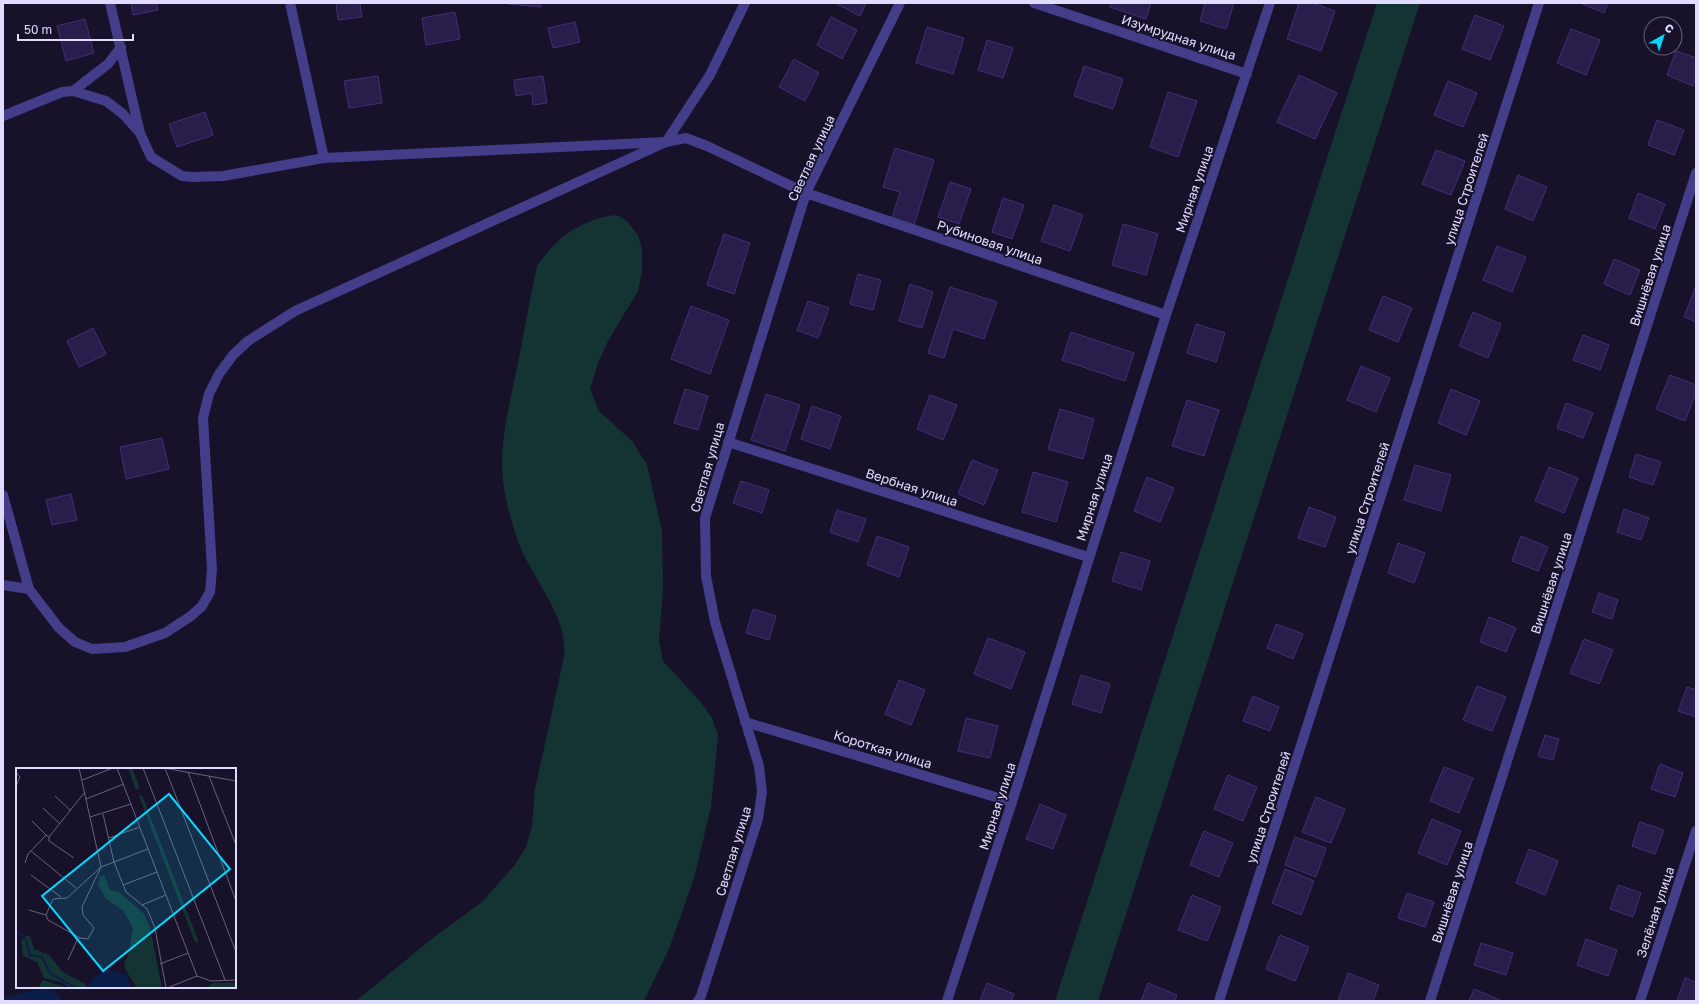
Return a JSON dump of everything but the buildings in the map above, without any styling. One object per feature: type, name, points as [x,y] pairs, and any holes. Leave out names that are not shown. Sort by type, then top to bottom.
[{"type":"street","points":[[110,3],[140,133],[151,157],[182,176],[223,176],[324,158],[666,142]]},
{"type":"street","points":[[290,3],[324,158]]},
{"type":"street","points":[[3,495],[29,589],[59,628],[75,642],[92,649],[125,647],[165,633],[192,616],[202,606],[210,592],[212,569],[203,418],[209,394],[219,374],[233,355],[248,341],[295,311],[666,142],[710,75],[745,3]]},
{"type":"street","name":"Светлая улица","points":[[698,1001],[701,996],[758,819],[762,792],[759,766],[715,622],[706,576],[705,518],[806,193],[900,3]]},
{"type":"street","name":"Изумрудная улица","points":[[1034,3],[1247,74]]},
{"type":"street","name":"Мирная улица","points":[[946,1001],[1012,802],[1088,557],[1166,315],[1270,3]]},
{"type":"street","name":"улица Строителей","points":[[1220,1001],[1539,3]]},
{"type":"street","points":[[73,92],[108,64],[120,47]]},
{"type":"street","points":[[3,116],[62,92],[73,92],[106,101],[123,114],[140,133]]},
{"type":"street","name":"Рубиновая улица","points":[[666,142],[686,138],[707,146],[806,193],[1166,315]]},
{"type":"street","name":"Вишнёвая улица","points":[[1430,1001],[1696,174]]},
{"type":"street","name":"Вербная улица","points":[[728,442],[1088,557]]},
{"type":"street","points":[[3,585],[29,589]]},
{"type":"street","name":"Короткая улица","points":[[745,722],[1012,802]]},
{"type":"street","name":"Зелёная улица","points":[[1640,1001],[1696,831]]},
{"type":"green space","points":[[1377,3],[1420,3],[1098,1001],[1055,1001]]},
{"type":"green space","points":[[617,215],[627,221],[638,235],[642,249],[642,272],[638,291],[608,341],[598,363],[590,389],[599,411],[633,442],[647,465],[662,531],[663,588],[659,640],[663,661],[700,701],[712,718],[718,735],[711,807],[694,878],[669,949],[644,1001],[356,1001],[434,937],[482,902],[514,866],[526,847],[532,826],[535,789],[564,657],[564,643],[562,630],[552,605],[522,551],[509,513],[503,481],[502,463],[505,428],[537,266],[553,246],[571,231],[592,221]]},
{"type":"water","points":[[47,989],[58,995],[62,1001],[3,1001],[3,998],[33,990]]}]
